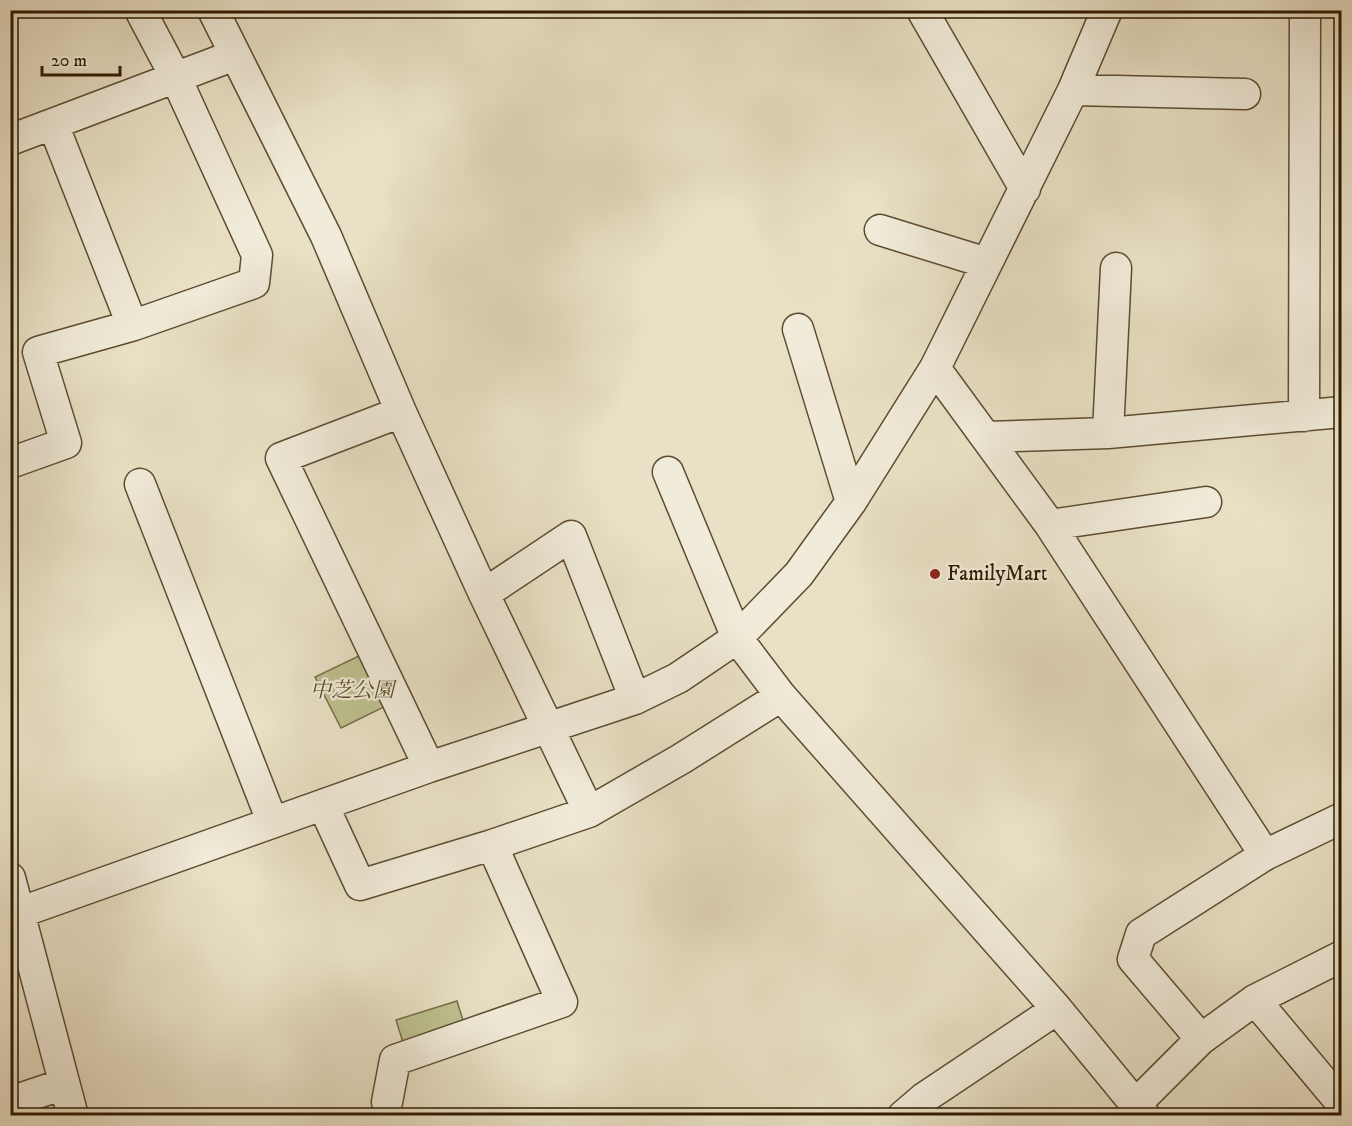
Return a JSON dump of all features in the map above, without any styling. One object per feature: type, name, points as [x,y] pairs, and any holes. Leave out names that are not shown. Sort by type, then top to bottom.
[{"type":"street","points":[[10,463],[66,443],[38,352],[135,325],[254,283],[257,255],[176,78],[140,10]]},
{"type":"street","points":[[213,10],[326,236],[401,412],[484,594],[589,812]]},
{"type":"street","points":[[922,10],[1025,189]]},
{"type":"street","points":[[15,914],[429,767],[635,699],[678,678],[737,638],[799,574],[851,502],[935,368],[1073,90],[1107,10]]},
{"type":"street","points":[[1304,416],[1305,10]]},
{"type":"street","points":[[10,140],[235,55]]},
{"type":"street","points":[[1073,90],[1245,94]]},
{"type":"street","points":[[53,124],[127,312],[135,325]]},
{"type":"street","points":[[880,230],[987,263]]},
{"type":"street","points":[[1108,433],[1116,268]]},
{"type":"street","points":[[798,328],[851,502]]},
{"type":"street","points":[[935,368],[1050,525],[1265,855]]},
{"type":"street","points":[[401,412],[280,458],[429,767]]},
{"type":"street","points":[[987,437],[1108,433],[1341,412]]},
{"type":"street","points":[[668,472],[737,638],[781,696],[1057,1009],[1141,1110],[1201,1040],[1255,1000],[1341,956]]},
{"type":"street","points":[[140,483],[272,822]]},
{"type":"street","points":[[1050,525],[1206,502]]},
{"type":"street","points":[[484,594],[571,536],[635,699]]},
{"type":"street","points":[[323,805],[360,885],[492,845],[589,812],[681,759],[781,696]]},
{"type":"street","points":[[1201,1040],[1133,959],[1141,934],[1265,855],[1341,818]]},
{"type":"street","points":[[387,1102],[395,1060],[562,1002],[492,845]]},
{"type":"street","points":[[10,879],[15,914],[73,1116]]},
{"type":"street","points":[[1255,1000],[1341,1104]]},
{"type":"street","points":[[922,1110],[1057,1009]]},
{"type":"street","points":[[10,1102],[64,1084]]},
{"type":"green space","name":"中芝公園","points":[[363,654],[388,705],[341,728],[315,677]]},
{"type":"green space","points":[[457,1001],[467,1033],[406,1052],[396,1020]]},
{"type":"place","name":"FamilyMart","points":[[935,574]]}]
